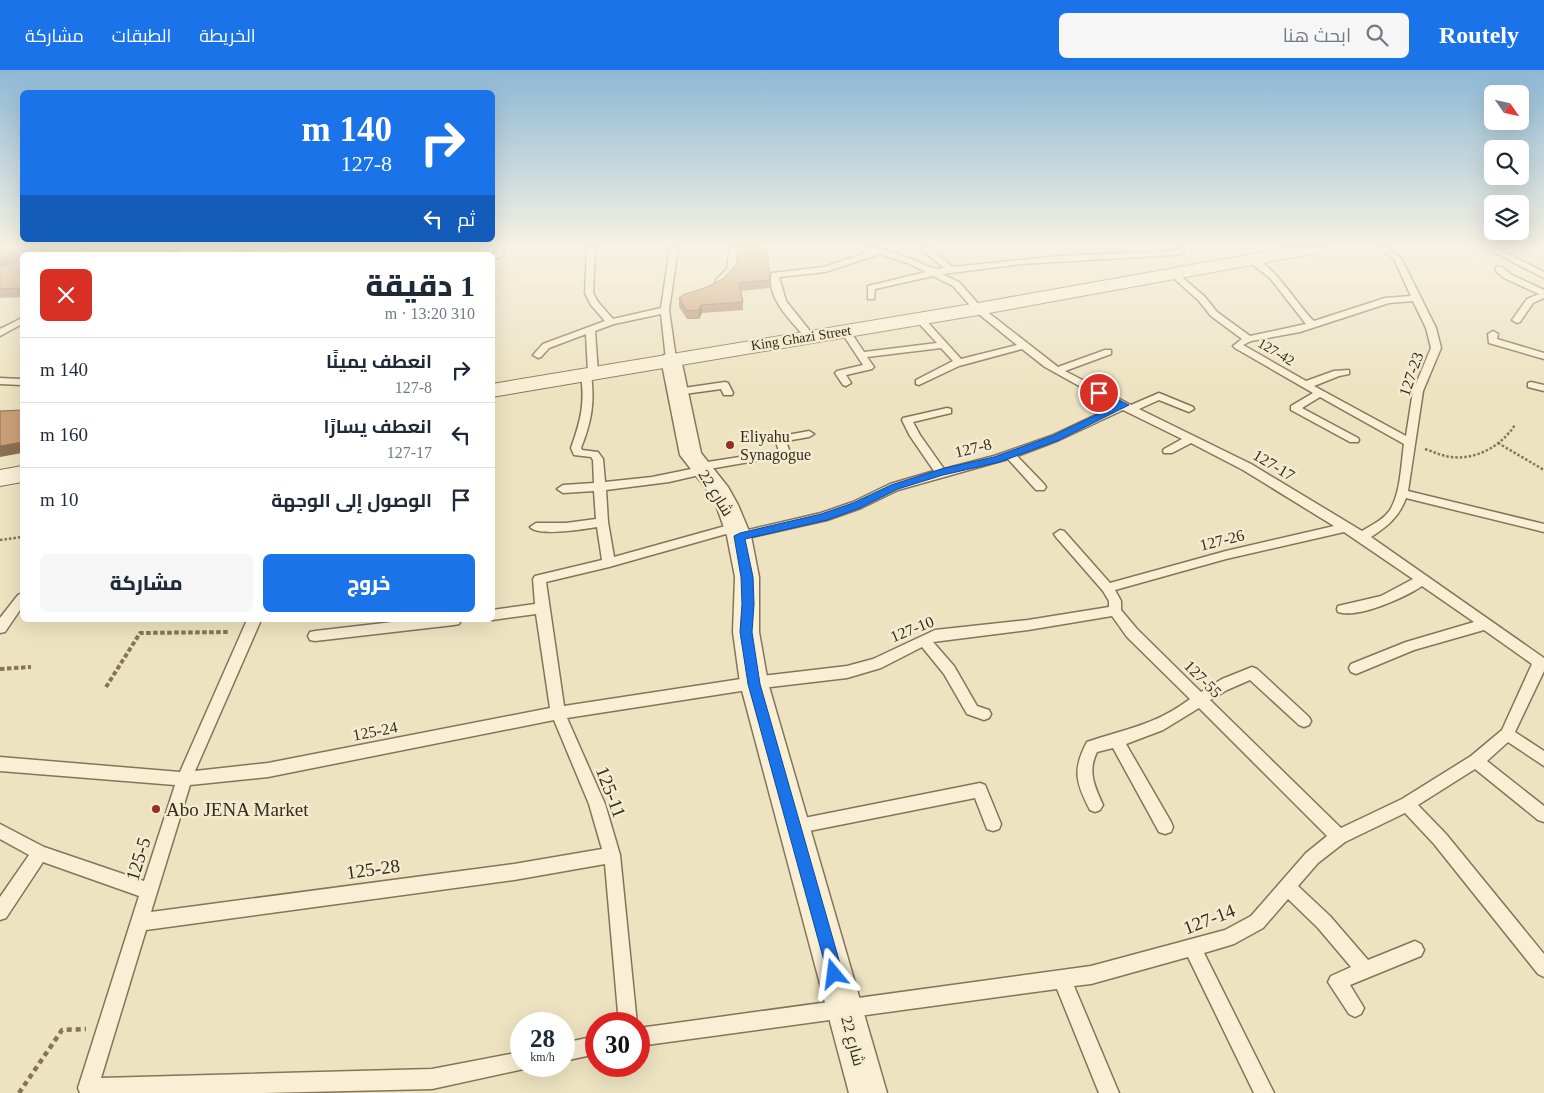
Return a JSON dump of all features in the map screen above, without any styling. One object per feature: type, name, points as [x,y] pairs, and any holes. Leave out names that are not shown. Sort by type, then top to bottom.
[{"type":"street","name":"King Ghazi Street","points":[[495,390],[1052,296]]},
{"type":"street","name":"شارع 22","points":[[671,360],[691,455],[703,468],[727,505],[738,532],[747,577],[746,632],[754,684],[868,1093]]},
{"type":"street","points":[[0,478],[20,474]]},
{"type":"lane","points":[[590,296],[594,303],[611,322]]},
{"type":"lane","points":[[669,296],[671,360]]},
{"type":"lane","points":[[778,296],[809,336]]},
{"type":"lane","name":"127-17","points":[[966,296],[978,309],[1023,346],[1057,370],[1247,467],[1346,527],[1542,664]]},
{"type":"lane","points":[[1197,296],[1214,314],[1248,339]]},
{"type":"lane","points":[[1288,296],[1304,317],[1314,325]]},
{"type":"lane","points":[[1517,320],[1530,301],[1541,296]]},
{"type":"lane","name":"127-42","points":[[1410,443],[1238,346],[1240,342],[1248,339],[1298,330],[1388,300],[1416,298]]},
{"type":"lane","name":"127-23","points":[[1362,537],[1383,524],[1395,511],[1402,493],[1418,391],[1436,348],[1431,328],[1416,298]]},
{"type":"lane","points":[[538,355],[546,346],[611,322],[668,305]]},
{"type":"lane","points":[[920,318],[959,362]]},
{"type":"lane","points":[[0,333],[20,321]]},
{"type":"lane","points":[[590,330],[589,413],[576,448],[578,453],[594,454],[598,459],[602,522],[609,563]]},
{"type":"lane","points":[[845,330],[869,367],[840,373],[846,383]]},
{"type":"lane","points":[[1493,334],[1492,341],[1544,356]]},
{"type":"lane","points":[[861,355],[944,345]]},
{"type":"lane","points":[[919,382],[959,362],[1023,346]]},
{"type":"lane","points":[[1057,370],[1108,352]]},
{"type":"lane","points":[[1306,385],[1337,373],[1346,372]]},
{"type":"lane","points":[[0,381],[20,382]]},
{"type":"lane","points":[[1530,385],[1544,388]]},
{"type":"lane","points":[[677,392],[725,386],[728,393]]},
{"type":"lane","points":[[1320,393],[1294,408],[1354,440]]},
{"type":"lane","name":"127-8","points":[[540,579],[738,532],[823,517],[857,505],[894,487],[1010,455],[1159,396],[1190,409]]},
{"type":"lane","points":[[941,473],[915,436],[907,420],[948,411]]},
{"type":"lane","points":[[563,488],[675,478],[703,468],[785,453],[780,439],[809,434]]},
{"type":"lane","points":[[1168,451],[1191,439]]},
{"type":"lane","points":[[1010,455],[1040,488]]},
{"type":"lane","points":[[1402,493],[1544,528]]},
{"type":"lane","points":[[536,527],[566,527],[602,522]]},
{"type":"lane","name":"127-26","points":[[1107,588],[1226,555],[1346,527]]},
{"type":"lane","name":"127-55","points":[[1060,534],[1107,588],[1115,601],[1115,611],[1132,633],[1339,837]]},
{"type":"lane","name":"125-11","points":[[540,579],[542,608],[558,713],[597,804],[612,855],[627,1012]]},
{"type":"lane","points":[[1343,609],[1376,604],[1402,594],[1422,580]]},
{"type":"lane","points":[[0,628],[20,601]]},
{"type":"lane","points":[[495,615],[542,608]]},
{"type":"lane","name":"127-10","points":[[754,684],[847,672],[876,664],[935,635],[1028,625],[1115,611]]},
{"type":"lane","points":[[315,636],[437,622]]},
{"type":"lane","points":[[1356,668],[1411,646],[1486,624]]},
{"type":"lane","name":"125-5","points":[[251,626],[184,779],[88,1088],[300,1088]]},
{"type":"lane","points":[[924,640],[949,670],[972,710],[984,714]]},
{"type":"lane","name":"127-14","points":[[650,1036],[1091,975],[1228,938],[1257,922],[1312,858],[1339,837],[1406,804],[1476,761],[1507,734],[1542,664]]},
{"type":"lane","points":[[1095,805],[1086,789],[1083,773],[1086,758],[1092,747],[1117,742],[1154,728],[1178,715],[1215,690],[1252,673],[1304,721]]},
{"type":"lane","name":"125-24","points":[[0,764],[184,779],[268,770],[558,713],[754,684]]},
{"type":"lane","points":[[1507,734],[1544,759]]},
{"type":"lane","points":[[1117,742],[1165,827]]},
{"type":"lane","points":[[1476,761],[1544,815]]},
{"type":"lane","points":[[794,827],[980,790],[993,824]]},
{"type":"lane","points":[[1406,804],[1440,839],[1544,968]]},
{"type":"lane","points":[[0,831],[40,854],[150,890]]},
{"type":"lane","points":[[0,912],[40,854]]},
{"type":"lane","name":"125-28","points":[[140,922],[514,872],[612,855]]},
{"type":"lane","points":[[1286,888],[1324,922],[1365,970]]},
{"type":"lane","points":[[1193,949],[1264,1093]]},
{"type":"lane","points":[[1355,1008],[1337,982],[1415,950]]},
{"type":"lane","points":[[1062,979],[1109,1093]]},
{"type":"lane","points":[[300,1088],[432,1079],[510,1063]]},
{"type":"path","points":[[1410,443],[1451,457],[1480,454],[1508,436],[1515,425]]},
{"type":"path","points":[[1498,443],[1544,470]]},
{"type":"path","points":[[0,540],[20,537]]},
{"type":"path","points":[[106,687],[140,633],[251,626]]},
{"type":"path","points":[[0,669],[31,667]]},
{"type":"path","points":[[19,1093],[62,1030],[107,1028]]},
{"type":"building","points":[[682,296],[742,296],[743,302],[701,305],[699,310],[687,311],[679,298]]},
{"type":"building","points":[[20,410],[20,442],[0,446],[0,411]]},
{"type":"place","name":"Eliyahu Synagogue","points":[[730,445]]},
{"type":"place","name":"Abo JENA Market","points":[[156,809]]},
{"type":"route","points":[[834,974],[754,684],[746,632],[747,577],[740,536],[823,517],[857,505],[894,487],[997,459],[1055,438],[1125,405],[1099,393]]}]
